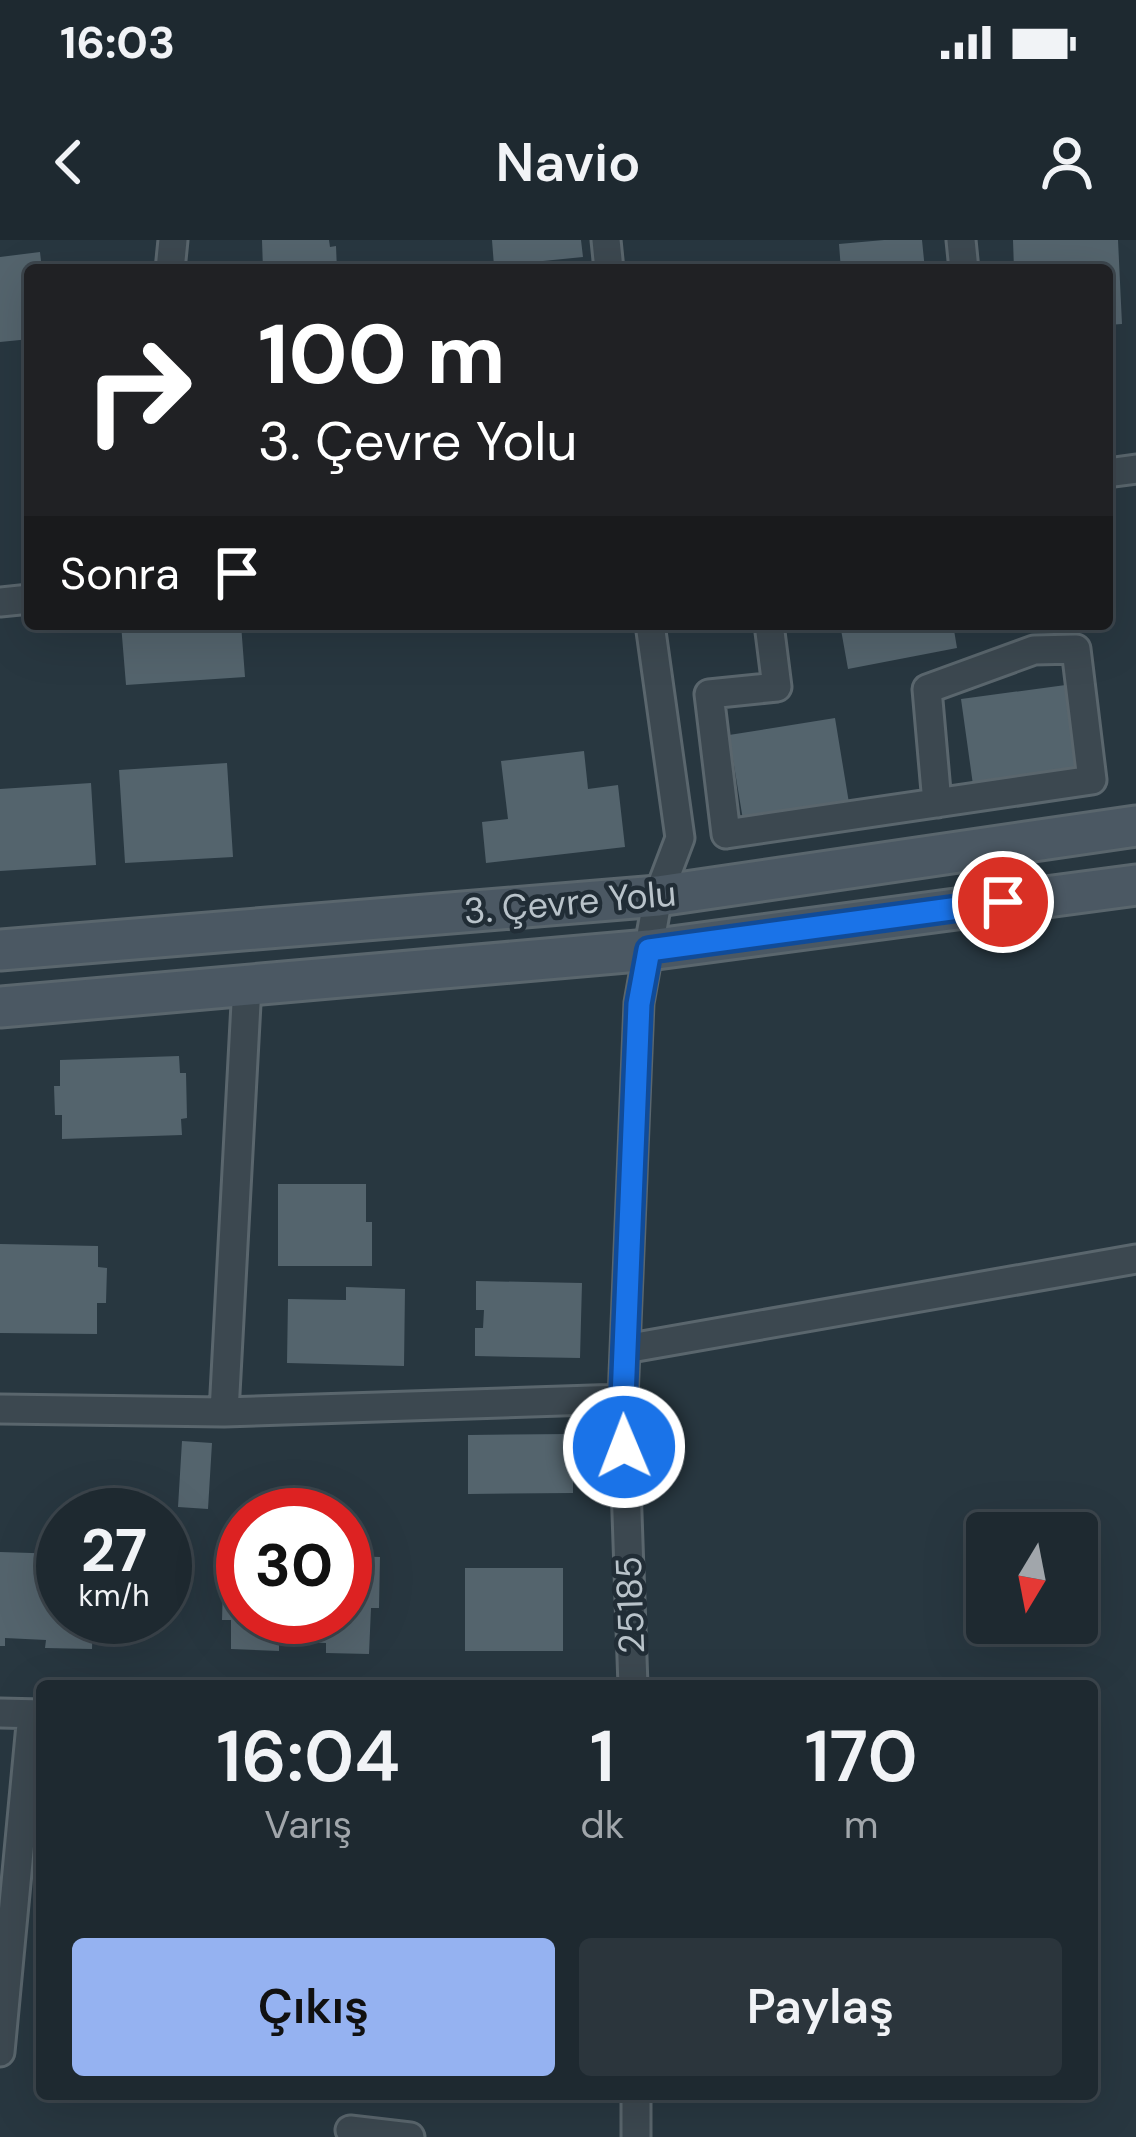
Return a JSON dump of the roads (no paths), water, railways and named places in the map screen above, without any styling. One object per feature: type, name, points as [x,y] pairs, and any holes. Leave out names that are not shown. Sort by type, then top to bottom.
[{"type":"main road","name":"3. Çevre Yolu","points":[[0,950],[658,896],[1136,826]]},
{"type":"main road","name":"3. Çevre Yolu","points":[[0,1007],[649,950],[1136,885]]},
{"type":"street","name":"25185","points":[[633,1680],[623,1399],[639,1004],[658,896],[680,838],[651,630]]},
{"type":"street","points":[[770,630],[778,687],[709,694],[726,834],[937,803],[1091,780],[1076,649],[1033,637],[927,689],[937,803]]},
{"type":"street","points":[[224,1412],[247,985]]},
{"type":"street","points":[[625,1349],[1136,1259]]},
{"type":"street","points":[[0,1409],[224,1412],[623,1399]]},
{"type":"street","points":[[0,1714],[36,1714]]},
{"type":"street","points":[[0,2052],[36,1723]]},
{"type":"street","points":[[636,2100],[636,2137]]},
{"type":"street","points":[[350,2130],[410,2137]]}]
